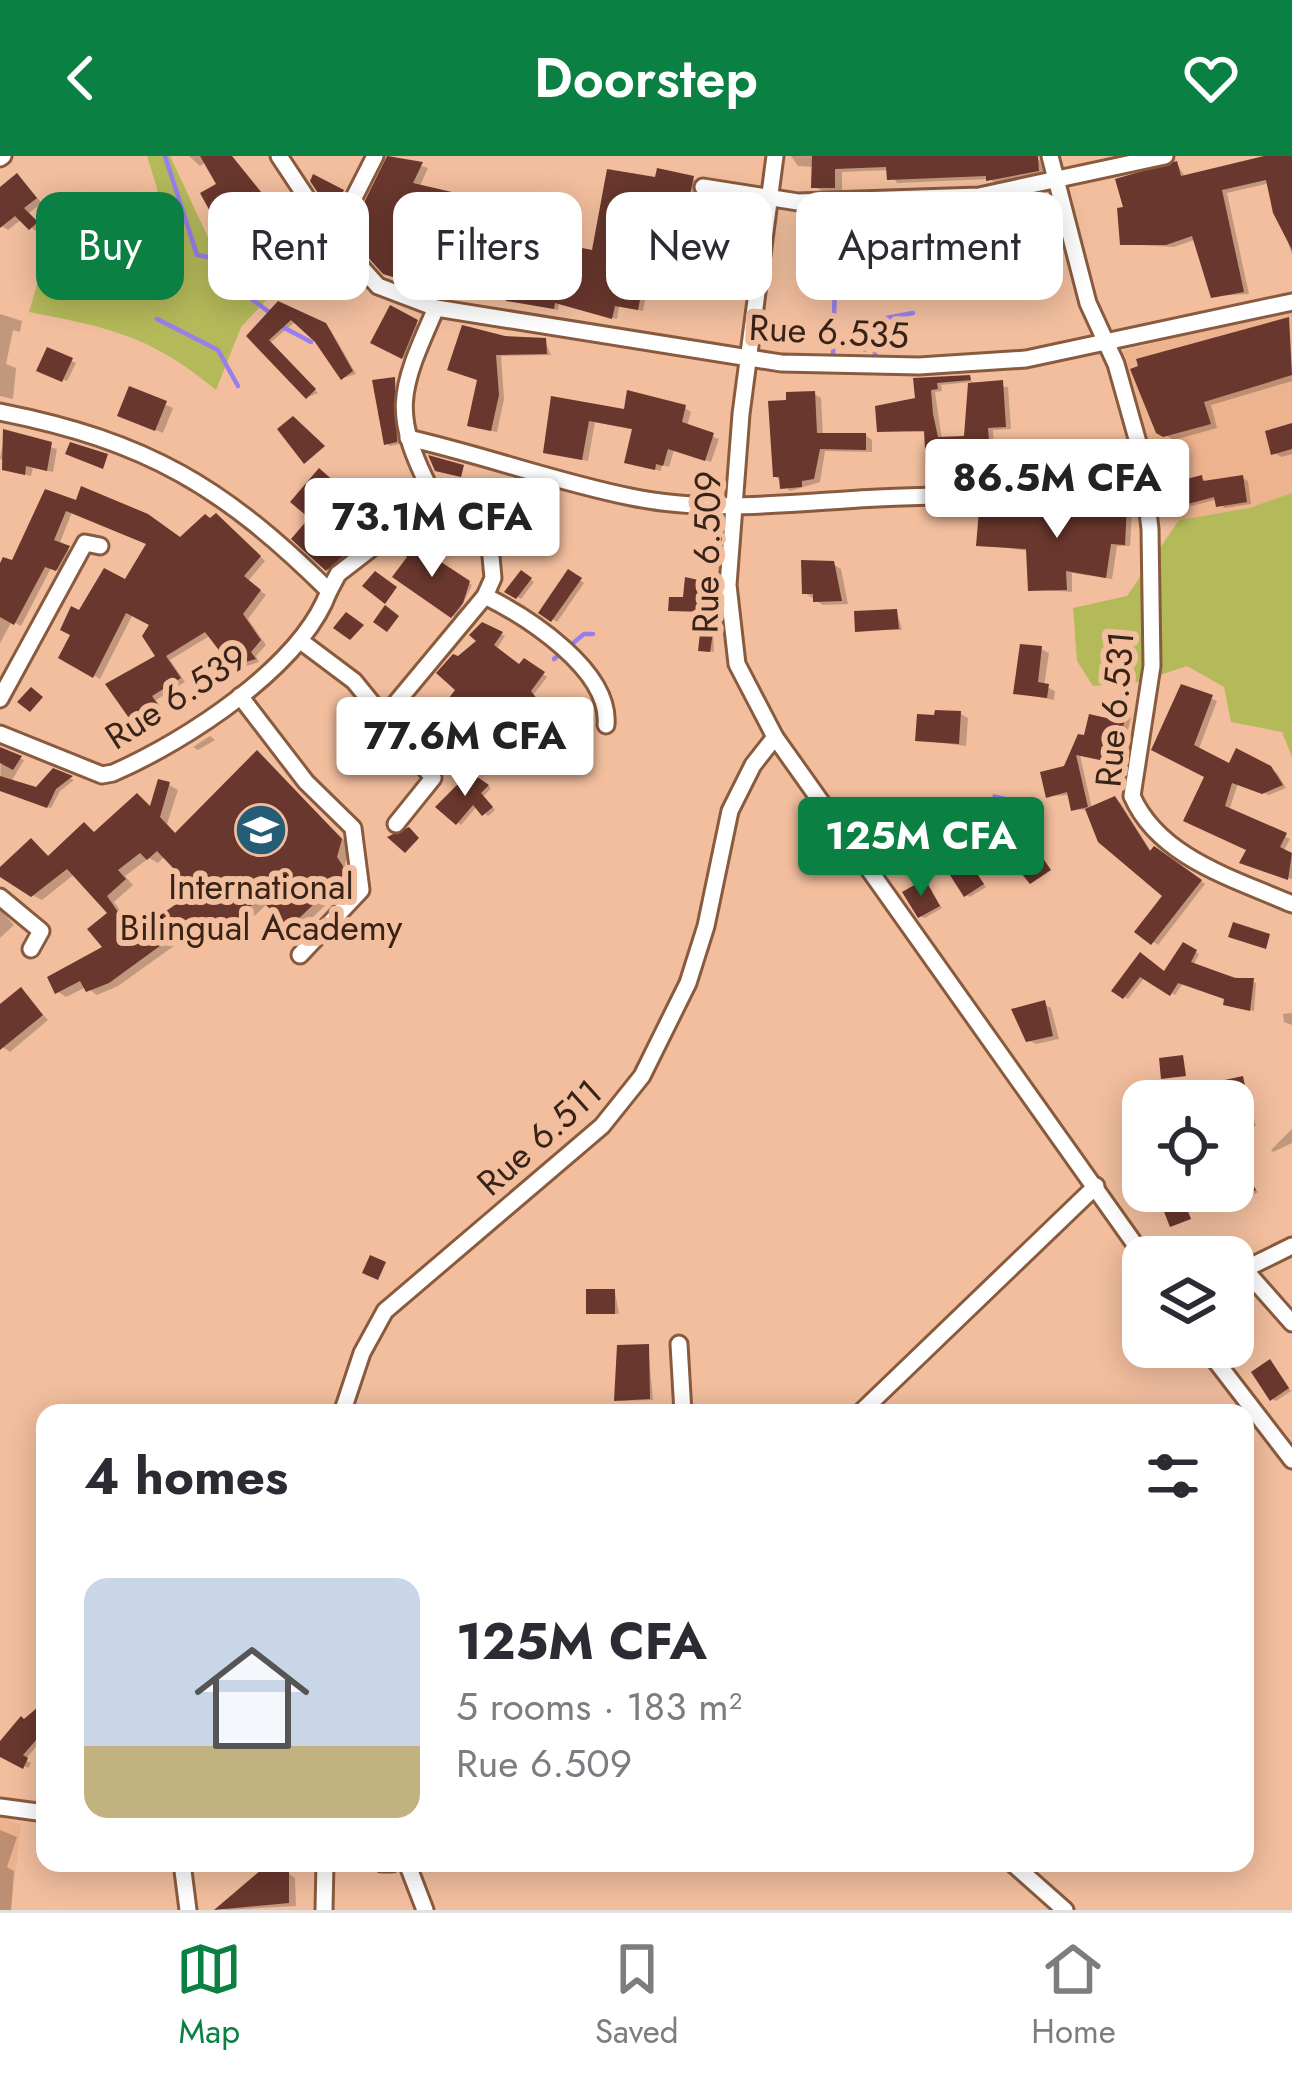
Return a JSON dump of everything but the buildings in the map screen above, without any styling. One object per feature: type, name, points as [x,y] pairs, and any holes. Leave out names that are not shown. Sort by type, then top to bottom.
[{"type":"street","name":"Rue 6.535","points":[[279,156],[303,192]]},
{"type":"street","points":[[357,192],[375,156]]},
{"type":"street","name":"Rue 6.509","points":[[771,192],[775,156]]},
{"type":"street","name":"Rue 6.531","points":[[1050,156],[1088,303],[1106,343],[1144,478],[1152,666],[1132,796],[1139,814],[1191,860],[1292,904]]},
{"type":"street","points":[[772,200],[979,196],[1166,156]]},
{"type":"street","points":[[703,187],[729,192]]},
{"type":"street","name":"Rue 6.535","points":[[369,276],[378,286],[436,308],[750,359],[959,364],[1026,359],[1292,302]]},
{"type":"street","name":"Rue 6.509","points":[[757,300],[732,502],[731,638],[737,664],[775,736],[1130,1236]]},
{"type":"street","points":[[436,308],[406,373],[408,438],[632,497],[793,506],[870,498],[1034,495],[1144,478]]},
{"type":"street","points":[[0,412],[80,431],[202,482],[238,507],[329,591]]},
{"type":"street","name":"Rue 6.539","points":[[0,734],[102,776],[128,766],[240,695],[302,642],[338,574],[433,504],[408,438]]},
{"type":"street","points":[[386,716],[485,596],[494,559],[489,535]]},
{"type":"street","points":[[0,700],[85,543],[100,546]]},
{"type":"street","points":[[485,596],[532,620],[588,675],[606,703],[606,724]]},
{"type":"street","points":[[302,642],[332,660],[386,716],[433,778],[396,824]]},
{"type":"street","points":[[240,695],[306,782],[353,828],[361,890],[300,955]]},
{"type":"street","name":"Rue 6.511","points":[[345,1404],[367,1340],[385,1311],[602,1126],[642,1076],[688,983],[706,926],[730,811],[753,765],[775,736]]},
{"type":"street","points":[[0,897],[41,931],[31,949]]},
{"type":"street","points":[[869,1404],[1096,1186]]},
{"type":"street","points":[[1254,1265],[1292,1246]]},
{"type":"street","points":[[1254,1287],[1292,1323]]},
{"type":"street","points":[[680,1344],[682,1404]]},
{"type":"street","points":[[1220,1368],[1248,1404]]},
{"type":"street","points":[[1254,1411],[1292,1460]]},
{"type":"street","points":[[0,1807],[36,1811]]},
{"type":"street","points":[[183,1872],[188,1910]]},
{"type":"street","points":[[324,1910],[325,1872]]},
{"type":"street","points":[[410,1872],[425,1910]]},
{"type":"street","points":[[1022,1872],[1065,1910]]},
{"type":"shaded area","points":[[1292,305],[1292,493],[1249,508],[1179,520],[1146,504],[1117,353]]},
{"type":"shaded area","points":[[993,794],[1023,801],[1020,821],[990,810]]},
{"type":"shaded area","points":[[0,1817],[21,1825],[11,1910],[0,1910]]},
{"type":"green space","points":[[147,156],[170,156],[208,237],[208,300],[266,300],[241,327],[216,390],[171,357],[129,337],[29,312],[36,288],[36,300],[184,300],[184,192],[157,192]]},
{"type":"green space","points":[[1292,493],[1292,757],[1282,732],[1231,722],[1224,687],[1187,666],[1139,682],[1093,686],[1077,661],[1073,608],[1127,596],[1179,520],[1249,508]]},
{"type":"waterway","points":[[165,156],[197,255],[208,257]]},
{"type":"waterway","points":[[253,300],[273,315]]},
{"type":"waterway","points":[[833,355],[834,300]]},
{"type":"waterway","points":[[875,354],[876,320],[913,313]]},
{"type":"waterway","points":[[157,319],[218,350],[238,386]]},
{"type":"waterway","points":[[279,325],[311,342]]},
{"type":"waterway","points":[[554,659],[584,634],[593,634]]},
{"type":"place","name":"International Bilingual Academy","points":[[261,830]]}]
